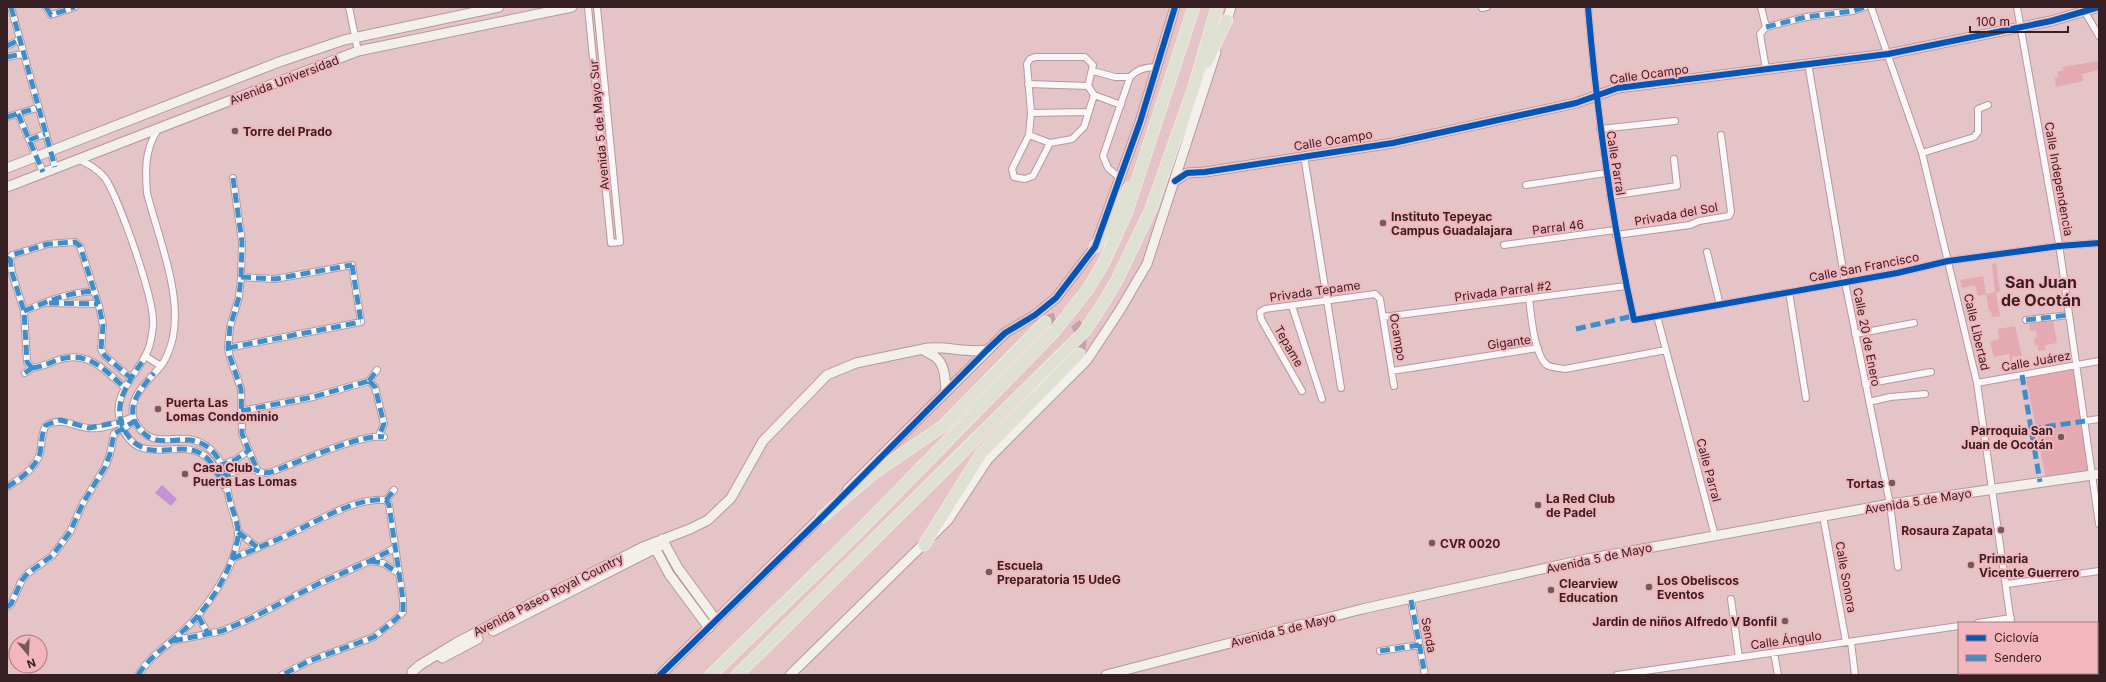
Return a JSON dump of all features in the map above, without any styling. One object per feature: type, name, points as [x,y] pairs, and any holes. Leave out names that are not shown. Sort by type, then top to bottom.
[{"type":"highway","points":[[711,675],[862,528],[1062,322],[1088,289],[1115,240],[1134,190],[1194,7]]},
{"type":"highway","points":[[737,675],[1084,332],[1107,298],[1151,209],[1193,90],[1217,7]]},
{"type":"highway","points":[[1193,90],[1227,20]]},
{"type":"highway","points":[[1095,247],[1107,230],[1145,154]]},
{"type":"highway","points":[[822,517],[874,473],[943,426],[1045,322]]},
{"type":"highway","points":[[924,545],[981,454],[1079,354]]},
{"type":"main road","name":"Avenida Universidad","points":[[7,168],[279,62],[354,37],[498,7]]},
{"type":"main road","name":"Avenida Universidad","points":[[7,187],[358,51],[572,7]]},
{"type":"main road","points":[[660,675],[822,517],[987,350],[1005,333],[1035,316],[1056,298],[1095,247],[1140,122],[1175,7]]},
{"type":"main road","points":[[790,675],[948,520],[988,459],[1087,360],[1120,310],[1147,264],[1231,7]]},
{"type":"main road","name":"Calle Ocampo","points":[[1175,181],[1187,173],[1205,172],[1393,143],[1576,103],[1618,88],[1888,54],[2020,27],[2084,9],[2098,7]]},
{"type":"main road","points":[[1182,157],[1190,169],[1205,172]]},
{"type":"main road","name":"Avenida Paseo Royal Country","points":[[409,674],[458,646],[533,607],[654,545],[708,520],[723,507],[741,482],[755,452],[763,441],[827,376],[856,363],[922,349],[936,347],[965,352],[987,350]]},
{"type":"main road","points":[[922,349],[934,356],[941,363],[946,378],[946,390]]},
{"type":"main road","name":"Avenida 5 de Mayo","points":[[1106,675],[1362,609],[1411,600],[1587,559],[1890,504],[2096,474]]},
{"type":"main road","points":[[663,541],[678,568],[716,620]]},
{"type":"main road","points":[[654,545],[669,574],[709,628]]},
{"type":"main road","points":[[669,574],[678,568]]},
{"type":"street","points":[[11,7],[37,108],[55,168]]},
{"type":"street","points":[[46,7],[51,15],[75,7]]},
{"type":"street","points":[[349,7],[358,51]]},
{"type":"street","name":"Avenida 5 de Mayo Sur","points":[[588,7],[610,243],[620,242],[597,7]]},
{"type":"street","name":"Calle Parral","points":[[1588,7],[1596,95],[1606,173],[1626,286],[1634,320]]},
{"type":"street","points":[[1761,7],[1766,27]]},
{"type":"street","points":[[1766,69],[1760,34],[1766,27],[1806,17],[1853,11],[1865,7]]},
{"type":"street","name":"Calle Libertad","points":[[1871,7],[1922,153],[1977,383],[2007,584],[2011,621]]},
{"type":"street","name":"Calle Independencia","points":[[2017,7],[2059,246],[2085,421],[2096,474],[2099,524]]},
{"type":"street","points":[[2084,9],[2099,36]]},
{"type":"street","points":[[7,46],[19,40]]},
{"type":"street","points":[[7,57],[23,54]]},
{"type":"street","points":[[1050,143],[1033,176],[1025,179],[1014,177],[1012,170],[1029,135],[1031,113],[1027,64],[1030,59],[1034,57],[1085,57],[1091,61],[1093,71],[1088,86],[1094,96],[1121,105]]},
{"type":"street","name":"Calle 20 de Enero","points":[[1808,63],[1845,282],[1890,504],[1898,567]]},
{"type":"street","points":[[1120,179],[1108,168],[1103,156],[1130,77],[1135,72],[1142,69],[1156,67]]},
{"type":"street","points":[[1093,71],[1115,77],[1130,77]]},
{"type":"street","points":[[1028,84],[1088,86]]},
{"type":"street","points":[[1029,135],[1050,143],[1072,139],[1084,127],[1094,96]]},
{"type":"street","points":[[1922,153],[1974,137],[1978,132],[1978,109],[1988,105]]},
{"type":"street","points":[[7,117],[37,108]]},
{"type":"street","points":[[1031,113],[1088,112]]},
{"type":"street","points":[[18,114],[43,172]]},
{"type":"street","points":[[1600,129],[1675,121]]},
{"type":"street","points":[[138,675],[147,661],[198,616],[214,594],[232,559],[238,532],[226,489],[225,475],[216,456],[202,444],[182,438],[154,440],[142,432],[134,419],[134,400],[161,366],[170,349],[176,310],[175,297],[147,193],[145,176],[145,159],[150,142],[158,129]]},
{"type":"street","points":[[29,140],[45,134]]},
{"type":"street","name":"Privada del Sol","points":[[1616,233],[1690,225],[1699,221],[1729,216],[1731,212],[1721,135]]},
{"type":"street","points":[[1304,156],[1341,388]]},
{"type":"street","points":[[78,159],[93,167],[104,176],[111,188],[120,209],[151,307],[153,326],[145,356],[125,388],[119,407],[122,425],[133,442],[144,448],[150,450],[194,451],[202,454],[214,468],[226,489]]},
{"type":"street","points":[[1610,196],[1677,186],[1674,159]]},
{"type":"street","points":[[1526,184],[1606,173]]},
{"type":"street","points":[[233,178],[242,242],[241,277],[239,297],[230,327],[228,348],[241,389],[242,434],[258,472]]},
{"type":"street","name":"Parral 46","points":[[1504,245],[1616,233]]},
{"type":"street","points":[[32,368],[27,362],[24,311],[12,274],[10,258],[27,250],[62,242],[75,242],[80,246],[98,304],[102,325],[101,349],[105,356],[131,378]]},
{"type":"street","name":"Calle San Francisco","points":[[1634,320],[1845,282],[1948,261],[2059,246],[2099,243]]},
{"type":"street","points":[[1707,252],[1720,305]]},
{"type":"street","points":[[241,277],[275,279],[352,265],[357,260]]},
{"type":"street","points":[[228,348],[363,322],[352,265]]},
{"type":"street","name":"Privada Parral #2","points":[[1383,317],[1626,286]]},
{"type":"street","points":[[24,311],[49,303],[59,296],[94,291]]},
{"type":"street","points":[[1789,292],[1806,398]]},
{"type":"street","name":"Privada Tepame","points":[[1260,312],[1265,309],[1374,294]]},
{"type":"street","name":"Ocampo","points":[[1374,294],[1380,299],[1394,386]]},
{"type":"street","points":[[1529,298],[1538,348]]},
{"type":"street","points":[[49,303],[98,304]]},
{"type":"street","points":[[1292,306],[1322,399]]},
{"type":"street","name":"Tepame","points":[[1260,312],[1261,319],[1302,391]]},
{"type":"street","points":[[2026,320],[2069,314]]},
{"type":"street","name":"Calle Parral","points":[[1657,316],[1715,536]]},
{"type":"street","points":[[1855,334],[1914,323]]},
{"type":"street","name":"Gigante","points":[[1392,371],[1538,348],[1546,364],[1555,368],[1565,369],[1666,350]]},
{"type":"street","points":[[99,366],[105,356]]},
{"type":"street","points":[[145,356],[161,366]]},
{"type":"street","points":[[25,373],[32,368],[70,357],[83,357],[99,366],[125,388]]},
{"type":"street","name":"Calle Juárez","points":[[1977,383],[2099,361]]},
{"type":"street","points":[[241,411],[313,397],[369,381],[377,370]]},
{"type":"street","points":[[1866,384],[1931,372]]},
{"type":"street","points":[[219,478],[246,469],[251,469],[263,474],[272,472],[360,440],[382,437],[384,424],[375,387],[369,381]]},
{"type":"street","points":[[1869,402],[1890,397],[1925,394]]},
{"type":"street","points":[[7,487],[22,477],[34,466],[40,454],[42,432],[46,425],[60,420],[89,428],[122,425],[134,419]]},
{"type":"street","points":[[2085,421],[2099,419]]},
{"type":"street","points":[[7,607],[11,604],[22,580],[28,572],[52,556],[70,532],[83,503],[105,467],[110,454],[114,434],[122,425]]},
{"type":"street","points":[[214,468],[235,460],[248,451]]},
{"type":"street","points":[[386,500],[394,490]]},
{"type":"street","points":[[232,559],[257,547],[282,538],[335,512],[378,499],[386,500],[390,505],[398,573],[403,600],[403,612],[374,637],[310,660],[286,674]]},
{"type":"street","name":"Calle Sonora","points":[[1823,516],[1855,675]]},
{"type":"street","points":[[238,532],[257,547]]},
{"type":"street","points":[[171,641],[212,633],[267,612],[318,584],[395,548]]},
{"type":"street","points":[[370,561],[383,563],[398,573]]},
{"type":"street","points":[[2007,584],[2099,571]]},
{"type":"street","points":[[1731,599],[1739,658]]},
{"type":"street","name":"Senda","points":[[1411,600],[1425,675]]},
{"type":"street","points":[[198,616],[207,632],[212,633]]},
{"type":"street","points":[[1994,622],[2011,621]]},
{"type":"street","name":"Calle Ángulo","points":[[1617,675],[1958,626]]},
{"type":"street","points":[[1380,651],[1419,645]]},
{"type":"street","points":[[1774,652],[1778,675]]},
{"type":"shaded area","points":[[2099,61],[2099,70],[2082,74],[2083,81],[2056,87],[2055,78],[2059,77],[2057,72],[2064,70],[2063,67]]},
{"type":"shaded area","points":[[1996,263],[2000,291],[1996,293],[2000,316],[1992,317],[1991,311],[1989,311],[1986,294],[1995,292],[1992,264]]},
{"type":"shaded area","points":[[1983,276],[1986,294],[1978,296],[1975,285],[1962,288],[1960,280]]},
{"type":"shaded area","points":[[2053,320],[2057,343],[2045,345],[2046,350],[2038,351],[2038,345],[2035,346],[2034,339],[2037,338],[2036,330],[2030,331],[2029,324]]},
{"type":"shaded area","points":[[2015,326],[2022,356],[2012,357],[2014,369],[2012,369],[2009,354],[1994,357],[1990,342],[1999,339],[1998,329]]},
{"type":"shaded area","points":[[2075,368],[2089,472],[2046,479],[2026,378]]},
{"type":"shaded area","points":[[162,485],[177,499],[171,506],[155,493]]},
{"type":"tunnel","points":[[1045,322],[1054,318],[1063,317],[1075,323],[1080,336],[1081,345],[1079,354]]},
{"type":"marked path","points":[[11,7],[55,167]]},
{"type":"marked path","points":[[46,7],[51,15],[75,7]]},
{"type":"marked path","points":[[1766,27],[1806,17],[1853,11],[1865,7]]},
{"type":"marked path","points":[[7,46],[19,40]]},
{"type":"marked path","points":[[7,57],[23,54]]},
{"type":"marked path","points":[[7,117],[37,108]]},
{"type":"marked path","points":[[18,114],[43,172]]},
{"type":"marked path","points":[[29,140],[45,134]]},
{"type":"marked path","points":[[233,178],[242,242],[241,277],[239,297],[230,327],[228,348],[241,389],[242,434],[258,472]]},
{"type":"marked path","points":[[32,368],[27,362],[24,311],[12,273],[10,258],[12,255],[48,244],[75,242],[80,246],[99,306],[103,325],[101,349],[105,356],[131,378]]},
{"type":"marked path","points":[[352,265],[361,322]]},
{"type":"marked path","points":[[241,277],[275,279],[352,265]]},
{"type":"marked path","points":[[24,311],[66,296],[94,291]]},
{"type":"marked path","points":[[49,303],[98,304]]},
{"type":"marked path","points":[[2026,320],[2069,315]]},
{"type":"marked path","points":[[1576,329],[1633,316]]},
{"type":"marked path","points":[[228,348],[361,322]]},
{"type":"marked path","points":[[32,368],[43,366],[61,359],[71,357],[80,358],[89,360],[104,369],[125,388]]},
{"type":"marked path","points":[[142,362],[125,389],[120,408],[120,418],[129,437],[133,442],[145,449],[184,449],[203,455],[216,470],[225,488]]},
{"type":"marked path","points":[[25,373],[32,368]]},
{"type":"marked path","points":[[369,381],[377,370]]},
{"type":"marked path","points":[[138,675],[154,656],[191,624],[212,598],[228,569],[238,535],[237,523],[221,464],[214,453],[201,443],[194,441],[167,441],[153,439],[147,436],[139,428],[133,413],[133,406],[139,392],[154,373]]},
{"type":"marked path","points":[[2022,375],[2040,482]]},
{"type":"marked path","points":[[369,381],[375,387],[384,424],[379,436]]},
{"type":"marked path","points":[[241,411],[313,397],[369,381]]},
{"type":"marked path","points":[[7,487],[22,477],[35,464],[40,453],[42,435],[46,425],[60,420],[89,428],[124,421]]},
{"type":"marked path","points":[[7,607],[11,604],[22,580],[28,573],[52,556],[70,532],[83,503],[105,467],[110,454],[114,434],[135,421]]},
{"type":"marked path","points":[[2031,429],[2085,421]]},
{"type":"marked path","points":[[221,477],[243,469],[253,469],[264,473],[271,472],[362,439],[384,437]]},
{"type":"marked path","points":[[218,466],[235,460],[248,451]]},
{"type":"marked path","points":[[386,500],[394,490]]},
{"type":"marked path","points":[[232,559],[277,540],[347,507],[373,500],[386,500],[389,505],[403,600],[403,612],[374,637],[309,661],[282,675]]},
{"type":"marked path","points":[[238,532],[257,547]]},
{"type":"marked path","points":[[173,641],[222,631],[250,619],[318,584],[395,548]]},
{"type":"marked path","points":[[370,561],[383,563],[398,573]]},
{"type":"marked path","points":[[1411,600],[1425,675]]},
{"type":"marked path","points":[[198,616],[207,632],[211,633]]},
{"type":"marked path","points":[[1380,651],[1419,645]]},
{"type":"cycle path","points":[[660,675],[822,517],[987,350],[1005,333],[1035,315],[1056,298],[1095,247],[1140,122],[1175,7]]},
{"type":"cycle path","points":[[1588,7],[1600,125],[1618,243],[1634,320],[1897,273],[1948,261],[2059,246],[2099,243]]},
{"type":"cycle path","points":[[1175,181],[1187,173],[1205,172],[1393,143],[1576,103],[1618,88],[1888,54],[2051,21],[2099,7]]},
{"type":"place","name":"Torre del Prado","points":[[235,131]]},
{"type":"place","name":"Instituto Tepeyac Campus Guadalajara","points":[[1383,223]]},
{"type":"place","name":"Puerta Las Lomas Condominio","points":[[158,409]]},
{"type":"place","name":"Parroquia San Juan de Ocotán","points":[[2061,437]]},
{"type":"place","name":"Casa Club Puerta Las Lomas","points":[[185,474]]},
{"type":"place","name":"Tortas","points":[[1892,483]]},
{"type":"place","name":"La Red Club de Padel","points":[[1538,505]]},
{"type":"place","name":"Rosaura Zapata","points":[[2001,530]]},
{"type":"place","name":"CVR 0020","points":[[1432,543]]},
{"type":"place","name":"Primaria Vicente Guerrero","points":[[1971,565]]},
{"type":"place","name":"Escuela Preparatoria 15 UdeG","points":[[989,572]]},
{"type":"place","name":"Los Obeliscos Eventos","points":[[1649,587]]},
{"type":"place","name":"Clearview Education","points":[[1551,590]]},
{"type":"place","name":"Jardin de niños Alfredo V Bonfil","points":[[1785,621]]},
{"type":"district","name":"San Juan de Ocotán","points":[[2041,291]]}]
